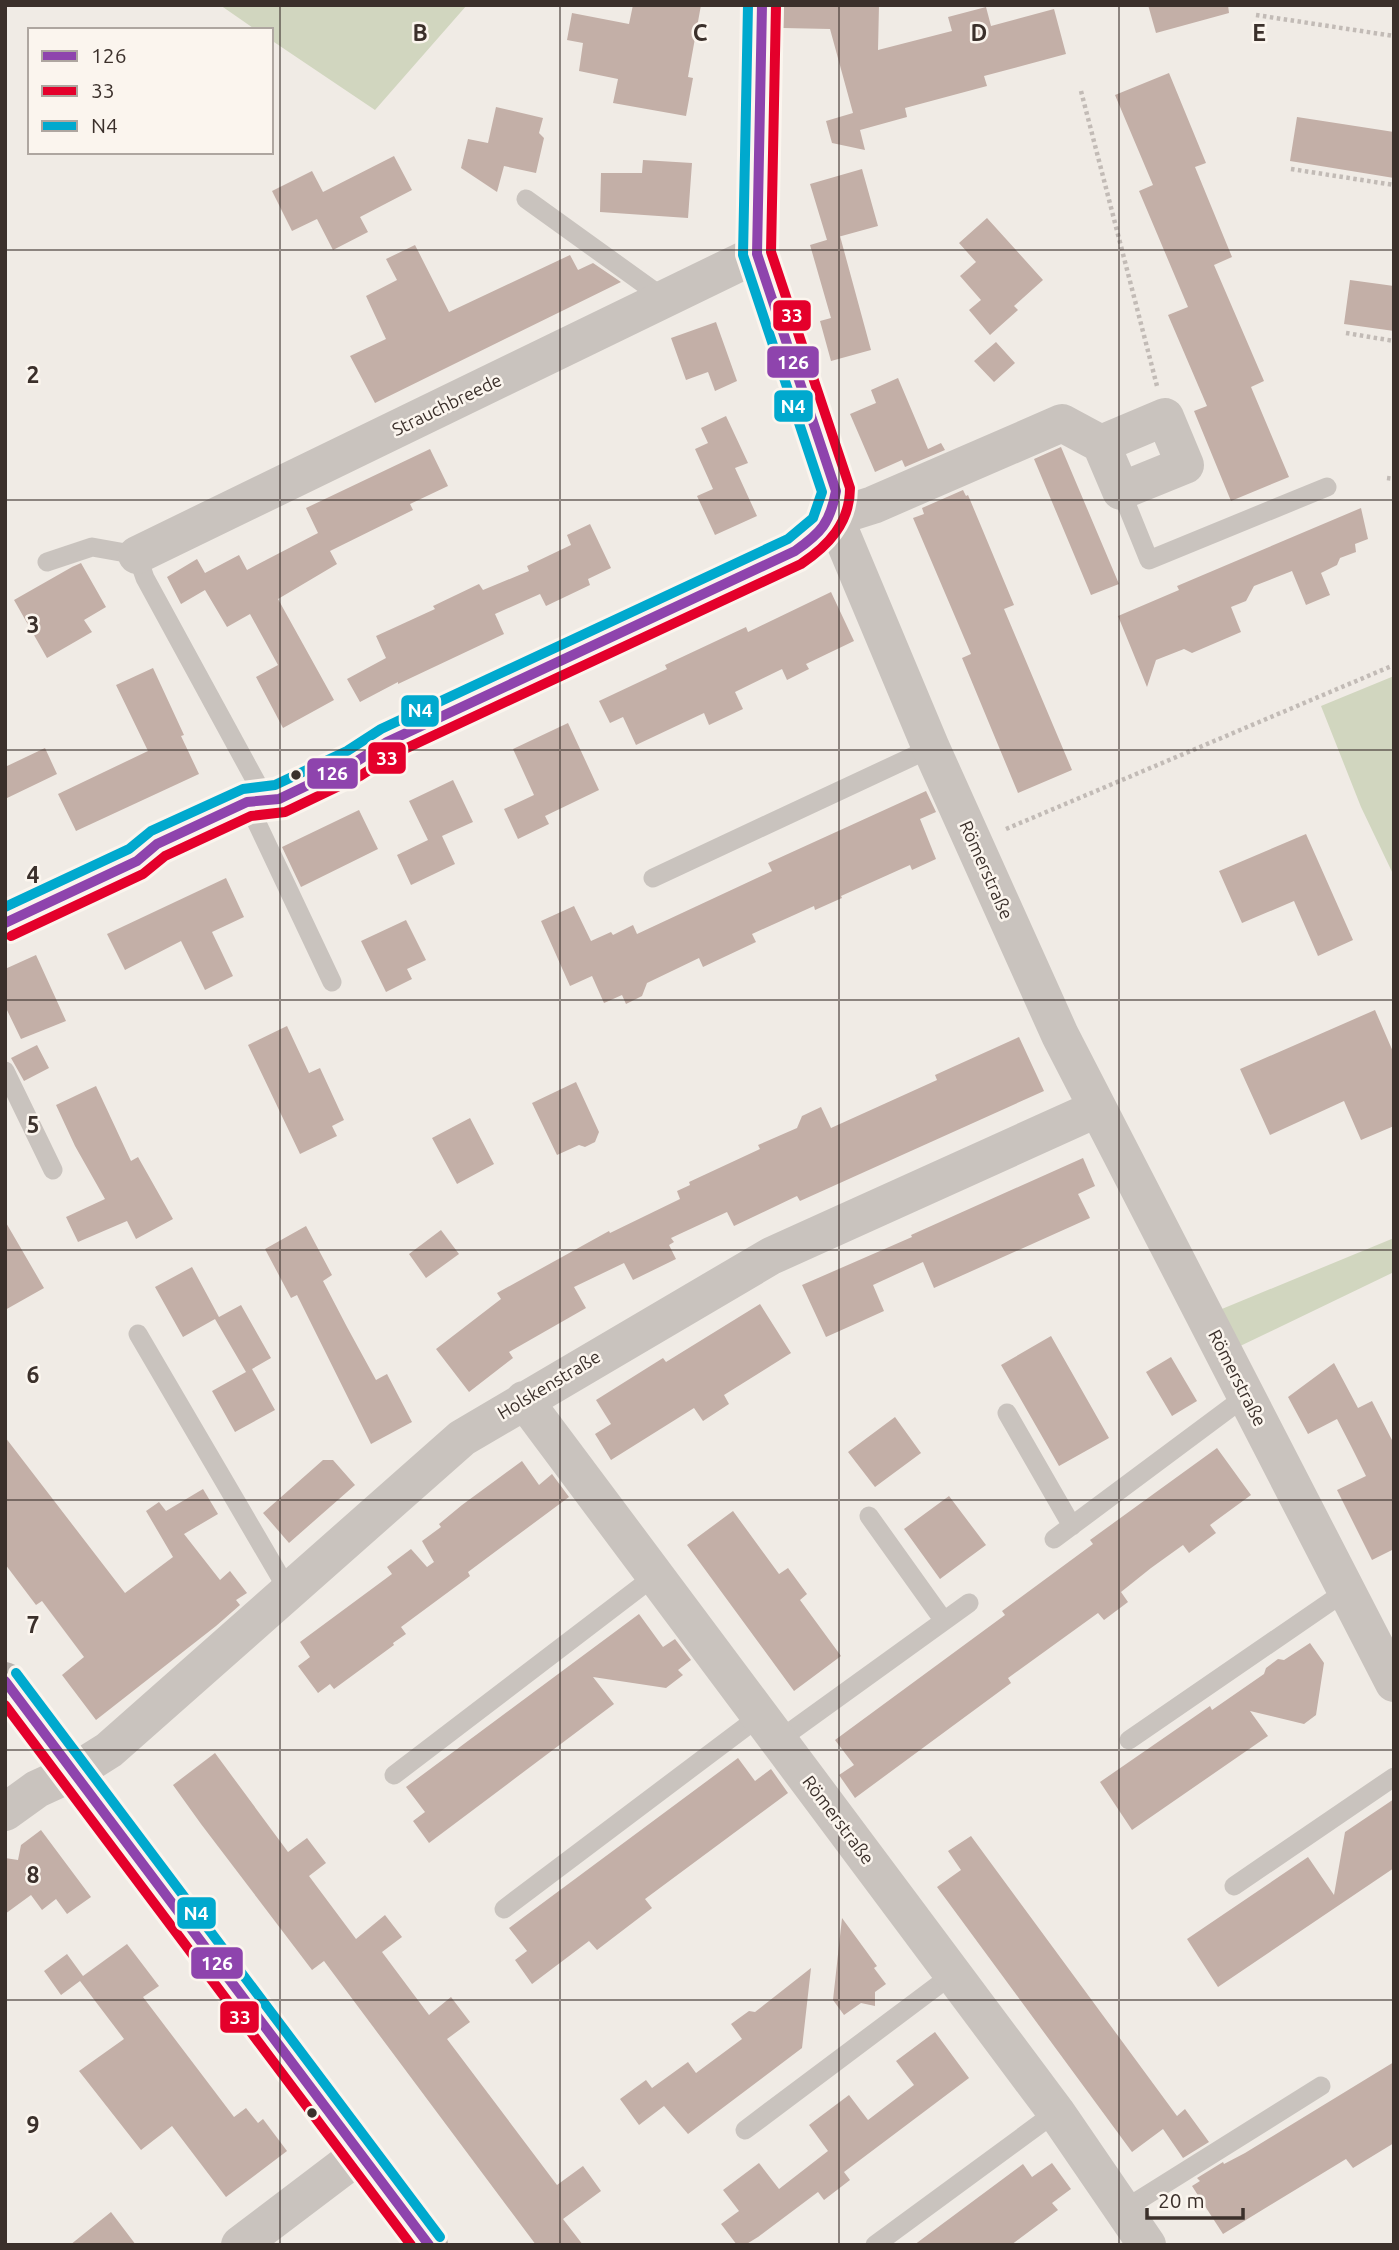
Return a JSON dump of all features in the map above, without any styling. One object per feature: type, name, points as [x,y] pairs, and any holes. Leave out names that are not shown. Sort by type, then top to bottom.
[{"type":"street","name":"Römerstraße","points":[[762,5],[757,254],[828,463],[836,491],[833,514],[931,748],[1060,1035],[1394,1683]]},
{"type":"street","name":"Strauchbreede","points":[[137,555],[757,254]]},
{"type":"street","points":[[5,923],[137,861],[157,845],[256,801],[279,799],[354,763],[387,742],[794,551],[818,535],[833,514],[873,505],[1062,423],[1101,444],[1121,491],[1185,465],[1165,417],[1101,444]]},
{"type":"street","name":"Holskenstraße","points":[[5,1812],[37,1788],[74,1772],[109,1750],[462,1437],[771,1256],[1096,1109]]},
{"type":"street","name":"Römerstraße","points":[[524,1400],[1056,2112],[1147,2245]]},
{"type":"street","points":[[5,1681],[429,2245]]},
{"type":"street","points":[[240,2245],[360,2154]]},
{"type":"lane","points":[[526,199],[665,299]]},
{"type":"lane","points":[[1121,491],[1149,560],[1326,487]]},
{"type":"lane","points":[[47,562],[92,547],[137,555],[145,578],[256,801],[332,982]]},
{"type":"lane","points":[[653,878],[931,748]]},
{"type":"lane","points":[[5,1071],[53,1170]]},
{"type":"lane","points":[[138,1334],[289,1592]]},
{"type":"lane","points":[[1054,1539],[1246,1396]]},
{"type":"lane","points":[[1007,1413],[1072,1526]]},
{"type":"lane","points":[[869,1516],[944,1621]]},
{"type":"lane","points":[[394,1775],[656,1575]]},
{"type":"lane","points":[[1129,1740],[1346,1591]]},
{"type":"lane","points":[[504,1909],[769,1728],[969,1603]]},
{"type":"lane","points":[[1234,1886],[1394,1777]]},
{"type":"lane","points":[[745,2130],[953,1974]]},
{"type":"lane","points":[[1123,2210],[1321,2086]]},
{"type":"lane","points":[[875,2245],[1056,2112]]},
{"type":"path","points":[[1256,15],[1394,36]]},
{"type":"path","points":[[1081,91],[1165,417]]},
{"type":"path","points":[[1291,169],[1394,186]]},
{"type":"path","points":[[1346,333],[1394,341]]},
{"type":"path","points":[[1387,478],[1394,479]]},
{"type":"path","points":[[974,844],[1394,665]]},
{"type":"green space","points":[[220,5],[467,5],[375,110],[273,41],[273,28],[253,28]]},
{"type":"green space","points":[[1394,676],[1394,876],[1361,807],[1321,706]]},
{"type":"green space","points":[[1394,1238],[1394,1272],[1236,1348],[1217,1311]]},
{"type":"building","points":[[633,5],[701,5],[688,77],[693,78],[686,116],[613,103],[618,79],[579,71],[583,43],[567,40],[572,13],[629,24]]},
{"type":"building","points":[[784,5],[879,5],[878,50],[952,31],[948,17],[986,7],[991,26],[1054,9],[1066,54],[984,76],[987,86],[905,108],[907,117],[860,130],[865,150],[832,143],[826,121],[853,113],[830,29],[783,28]]},
{"type":"building","points":[[1148,5],[1228,5],[1229,13],[1156,33]]},
{"type":"building","points":[[1169,73],[1206,163],[1195,167],[1232,257],[1214,265],[1264,381],[1251,387],[1289,477],[1231,501],[1194,411],[1207,406],[1168,315],[1188,307],[1139,191],[1153,185],[1115,95]]},
{"type":"building","points":[[496,107],[543,118],[539,133],[544,138],[536,173],[504,166],[497,192],[461,168],[468,139],[488,143]]},
{"type":"building","points":[[1297,117],[1394,132],[1394,178],[1290,161]]},
{"type":"building","points":[[394,156],[412,190],[360,217],[368,232],[333,250],[317,219],[292,231],[272,191],[312,171],[323,192]]},
{"type":"building","points":[[643,160],[692,163],[688,218],[600,212],[601,173],[642,173]]},
{"type":"building","points":[[862,169],[878,226],[827,240],[810,184]]},
{"type":"building","points":[[987,218],[1043,280],[1014,306],[1018,310],[990,335],[969,310],[981,300],[960,276],[976,262],[959,243]]},
{"type":"building","points":[[840,236],[871,350],[831,361],[820,321],[831,318],[810,245]]},
{"type":"building","points":[[415,245],[449,312],[570,255],[578,270],[593,263],[621,282],[375,403],[350,356],[386,339],[366,296],[397,280],[386,259]]},
{"type":"building","points":[[1350,280],[1394,286],[1394,331],[1344,324]]},
{"type":"building","points":[[716,322],[737,381],[715,391],[708,372],[686,380],[671,338]]},
{"type":"building","points":[[996,342],[1015,363],[994,382],[974,361]]},
{"type":"building","points":[[898,378],[928,449],[941,443],[945,450],[905,467],[902,460],[875,472],[850,414],[876,403],[871,390]]},
{"type":"building","points":[[726,416],[748,463],[735,468],[757,516],[715,535],[697,496],[713,489],[695,449],[708,443],[701,428]]},
{"type":"building","points":[[1061,447],[1119,584],[1091,595],[1034,459]]},
{"type":"building","points":[[430,449],[448,486],[410,504],[413,510],[330,551],[337,564],[278,599],[334,700],[283,728],[256,677],[278,665],[250,614],[227,627],[205,590],[181,604],[167,577],[197,559],[205,573],[239,555],[247,570],[318,533],[306,508]]},
{"type":"building","points":[[963,490],[966,496],[968,495],[1014,605],[1004,609],[1072,770],[1018,793],[962,658],[971,654],[913,518],[924,514],[922,508]]},
{"type":"building","points":[[1361,508],[1368,539],[1355,544],[1356,552],[1340,558],[1337,565],[1321,573],[1330,595],[1306,605],[1292,571],[1254,586],[1246,601],[1231,607],[1241,632],[1192,653],[1184,649],[1156,660],[1147,687],[1118,616],[1179,590],[1177,586]]},
{"type":"building","points":[[590,524],[611,568],[588,579],[590,585],[546,606],[540,594],[495,614],[504,634],[360,702],[347,679],[386,658],[376,636],[435,609],[433,606],[479,584],[483,590],[529,571],[527,566],[571,545],[567,535]]},
{"type":"building","points":[[81,563],[106,607],[84,620],[92,632],[47,658],[14,600]]},
{"type":"building","points":[[831,592],[854,641],[806,664],[809,669],[787,680],[782,669],[735,692],[743,709],[709,725],[704,713],[636,745],[623,717],[610,723],[599,701],[667,669],[665,665],[746,627],[748,632]]},
{"type":"building","points":[[153,668],[199,774],[76,831],[58,794],[148,751],[116,685]]},
{"type":"building","points":[[568,723],[599,790],[545,816],[549,824],[518,839],[504,809],[534,795],[513,749]]},
{"type":"building","points":[[45,748],[57,774],[5,799],[5,767]]},
{"type":"building","points":[[453,780],[473,822],[442,836],[455,864],[411,885],[397,855],[428,840],[409,801]]},
{"type":"building","points":[[926,791],[936,812],[920,819],[936,859],[912,870],[910,865],[815,910],[814,906],[752,934],[756,942],[703,967],[699,958],[647,983],[642,996],[626,1004],[622,995],[604,1003],[592,976],[570,986],[541,921],[574,906],[591,941],[611,932],[613,935],[633,925],[637,934],[772,871],[768,863]]},
{"type":"building","points":[[359,810],[378,849],[301,887],[282,847]]},
{"type":"building","points":[[1306,834],[1353,940],[1318,956],[1294,901],[1242,923],[1219,871]]},
{"type":"building","points":[[226,878],[244,917],[212,932],[233,976],[205,990],[181,941],[125,970],[107,934]]},
{"type":"building","points":[[406,920],[426,960],[407,969],[412,979],[386,992],[361,941]]},
{"type":"building","points":[[36,955],[66,1021],[21,1039],[5,1006],[5,969]]},
{"type":"building","points":[[1375,1010],[1394,1054],[1394,1126],[1361,1140],[1344,1101],[1270,1135],[1240,1069]]},
{"type":"building","points":[[287,1026],[309,1073],[320,1068],[344,1120],[332,1126],[337,1136],[300,1154],[248,1045]]},
{"type":"building","points":[[1019,1037],[1044,1091],[800,1201],[797,1196],[734,1226],[727,1212],[671,1238],[674,1242],[669,1245],[676,1259],[633,1280],[624,1263],[574,1287],[586,1308],[509,1352],[513,1358],[469,1392],[436,1349],[501,1299],[497,1293],[609,1231],[610,1233],[680,1199],[677,1191],[690,1185],[689,1182],[760,1149],[758,1145],[797,1128],[802,1116],[821,1107],[831,1128],[937,1080],[935,1075]]},
{"type":"building","points":[[37,1045],[49,1068],[24,1081],[11,1058]]},
{"type":"building","points":[[576,1082],[599,1132],[595,1142],[585,1147],[579,1145],[557,1155],[532,1103]]},
{"type":"building","points":[[96,1086],[131,1161],[138,1157],[173,1219],[136,1239],[127,1221],[78,1242],[66,1217],[105,1199],[75,1146],[56,1105]]},
{"type":"building","points":[[470,1118],[494,1164],[457,1184],[432,1138]]},
{"type":"building","points":[[1083,1158],[1095,1186],[1078,1194],[1090,1218],[934,1288],[923,1262],[873,1285],[884,1311],[826,1337],[802,1285]]},
{"type":"building","points":[[5,1221],[44,1288],[5,1310]]},
{"type":"building","points":[[306,1226],[332,1275],[323,1281],[347,1327],[376,1380],[387,1374],[412,1422],[371,1444],[297,1295],[291,1298],[265,1249]]},
{"type":"building","points":[[441,1230],[459,1254],[426,1278],[409,1254]]},
{"type":"building","points":[[192,1267],[219,1317],[241,1305],[271,1358],[252,1369],[275,1410],[235,1432],[212,1391],[246,1372],[215,1319],[183,1337],[155,1287]]},
{"type":"building","points":[[760,1304],[791,1353],[724,1395],[729,1404],[703,1421],[694,1408],[611,1460],[595,1434],[611,1424],[596,1400],[663,1358],[666,1362]]},
{"type":"building","points":[[1051,1336],[1109,1438],[1059,1466],[1001,1365]]},
{"type":"building","points":[[1171,1357],[1197,1401],[1172,1416],[1146,1372]]},
{"type":"building","points":[[1334,1363],[1358,1408],[1372,1401],[1394,1444],[1394,1549],[1372,1560],[1337,1490],[1366,1476],[1351,1446],[1337,1419],[1308,1434],[1288,1397]]},
{"type":"building","points":[[895,1417],[921,1453],[875,1487],[848,1452]]},
{"type":"building","points":[[5,1437],[125,1593],[173,1557],[146,1511],[159,1502],[166,1511],[203,1489],[218,1514],[184,1534],[220,1580],[230,1571],[247,1593],[236,1600],[240,1605],[216,1626],[96,1720],[62,1675],[84,1657],[42,1601],[36,1605],[5,1564]]},
{"type":"building","points":[[1217,1448],[1251,1495],[1210,1525],[1216,1533],[1189,1553],[1183,1545],[1151,1568],[1121,1592],[1128,1602],[1104,1620],[1098,1613],[1008,1678],[1011,1683],[855,1798],[839,1775],[854,1765],[835,1740],[1005,1615],[1002,1611],[1093,1544],[1090,1540]]},
{"type":"building","points":[[323,1460],[333,1460],[355,1485],[289,1543],[263,1513]]},
{"type":"building","points":[[522,1461],[539,1485],[552,1474],[569,1497],[468,1572],[470,1576],[401,1627],[406,1634],[393,1643],[394,1645],[334,1689],[330,1684],[318,1693],[298,1666],[310,1657],[300,1642],[392,1574],[387,1567],[411,1549],[427,1567],[434,1562],[422,1541],[441,1527],[439,1524],[462,1505]]},
{"type":"building","points":[[949,1496],[986,1545],[940,1579],[904,1529]]},
{"type":"building","points":[[733,1511],[779,1574],[788,1568],[807,1594],[800,1600],[841,1656],[794,1691],[687,1545]]},
{"type":"building","points":[[639,1614],[663,1647],[675,1639],[691,1660],[678,1670],[683,1675],[666,1688],[593,1677],[614,1704],[429,1843],[413,1821],[425,1812],[406,1787]]},
{"type":"building","points":[[1310,1643],[1324,1663],[1316,1715],[1304,1724],[1250,1711],[1268,1736],[1132,1830],[1100,1782],[1210,1706],[1212,1710],[1264,1674],[1266,1668],[1278,1659],[1284,1660]]},
{"type":"building","points":[[215,1753],[288,1852],[307,1838],[326,1863],[309,1876],[356,1939],[385,1915],[402,1937],[382,1952],[429,2015],[451,1997],[470,2022],[447,2039],[557,2185],[583,2166],[601,2191],[563,2219],[583,2245],[536,2245],[324,1961],[312,1970],[201,1824],[173,1785]]},
{"type":"building","points":[[738,1758],[755,1781],[771,1769],[788,1793],[645,1899],[652,1908],[597,1950],[589,1941],[532,1984],[515,1960],[527,1951],[509,1928]]},
{"type":"building","points":[[1394,1799],[1394,1868],[1218,1987],[1187,1939],[1308,1857],[1334,1895],[1345,1832]]},
{"type":"building","points":[[41,1830],[91,1897],[67,1914],[56,1899],[42,1910],[31,1895],[5,1914],[5,1858],[18,1860],[21,1845]]},
{"type":"building","points":[[971,1836],[1177,2116],[1185,2109],[1209,2142],[1183,2158],[1163,2129],[1132,2152],[937,1887],[961,1870],[948,1851]]},
{"type":"building","points":[[842,1918],[877,1966],[874,1968],[886,1984],[875,1992],[875,2006],[861,2003],[844,2015],[833,2000]]},
{"type":"building","points":[[127,1944],[159,1986],[143,1997],[234,2117],[246,2108],[258,2123],[263,2119],[287,2151],[226,2197],[172,2126],[141,2150],[79,2071],[124,2039],[80,1981],[61,1995],[44,1971],[67,1954],[83,1976]]},
{"type":"building","points":[[811,1968],[802,2048],[688,2134],[664,2106],[639,2125],[620,2099],[646,2080],[652,2088],[688,2062],[696,2073],[742,2039],[731,2024],[749,2011],[755,2012]]},
{"type":"building","points":[[935,2032],[969,2078],[844,2172],[850,2180],[824,2200],[818,2192],[758,2237],[745,2245],[737,2245],[721,2224],[739,2211],[723,2190],[759,2163],[779,2189],[828,2151],[809,2125],[849,2095],[868,2120],[914,2085],[896,2061]]},
{"type":"building","points":[[1394,2062],[1394,2143],[1353,2168],[1346,2159],[1223,2234],[1192,2186],[1200,2181],[1197,2178],[1223,2162],[1224,2164],[1245,2153]]},
{"type":"building","points":[[1052,2163],[1071,2189],[1052,2203],[1058,2210],[1011,2245],[914,2245],[1023,2164],[1032,2177]]},
{"type":"building","points":[[111,2212],[136,2245],[70,2245]]},
{"type":"transit line","name":"N4","points":[[5,907],[129,849],[151,831],[243,789],[275,785],[347,751],[381,729],[788,539],[813,518],[822,492],[743,255],[748,5]]},
{"type":"transit line","name":"126","points":[[5,923],[137,861],[157,844],[247,802],[279,799],[354,763],[387,742],[795,551],[818,533],[831,511],[836,491],[757,254],[762,5]]},
{"type":"transit line","name":"33","points":[[11,936],[143,874],[165,856],[251,816],[285,812],[360,776],[394,754],[801,564],[836,532],[846,512],[850,488],[771,252],[776,5]]},
{"type":"transit line","name":"N4","points":[[16,1673],[440,2237]]},
{"type":"transit line","name":"126","points":[[5,1681],[429,2245]]},
{"type":"transit line","name":"33","points":[[5,1705],[411,2245]]}]
